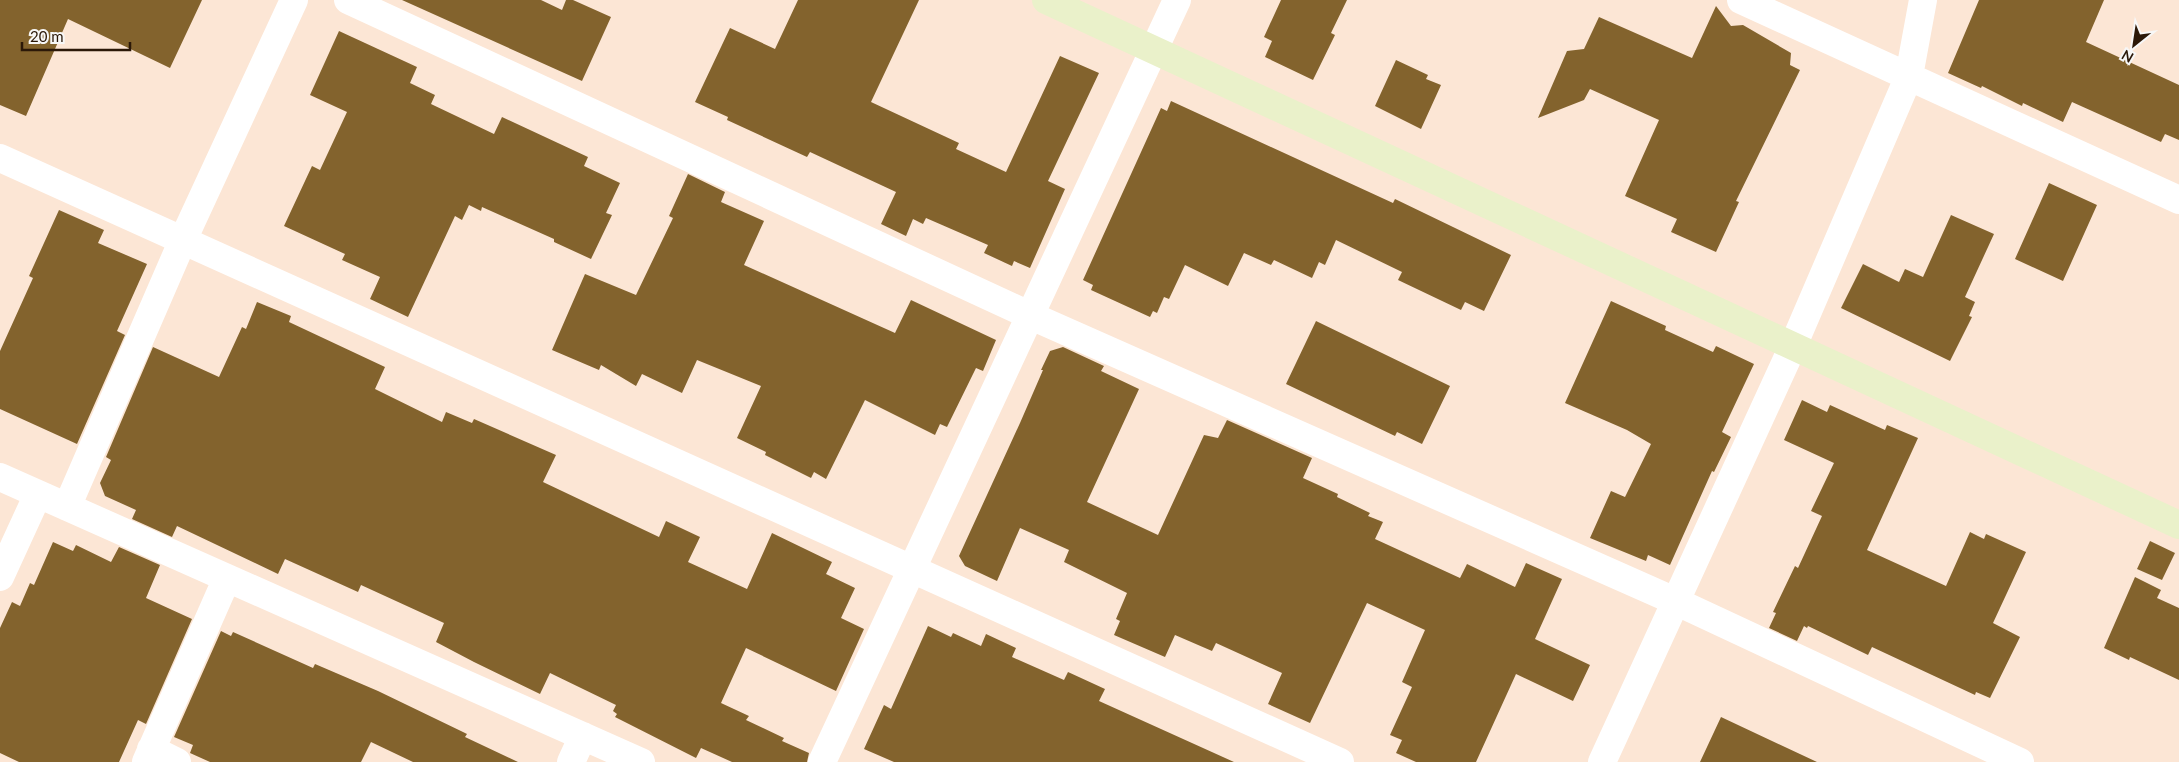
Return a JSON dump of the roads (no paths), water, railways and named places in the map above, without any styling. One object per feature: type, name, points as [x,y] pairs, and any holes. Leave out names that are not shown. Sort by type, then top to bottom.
[{"type":"street","points":[[66,507],[182,242],[294,0]]},
{"type":"street","points":[[348,0],[1028,315],[1675,601],[2020,762]]},
{"type":"street","points":[[1046,0],[2179,525]]},
{"type":"street","points":[[822,762],[1028,315],[1177,0]]},
{"type":"street","points":[[1742,0],[2179,200]]},
{"type":"street","points":[[1602,762],[1793,346],[1909,76],[1923,0]]},
{"type":"street","points":[[0,158],[182,242],[1340,762]]},
{"type":"street","points":[[0,477],[641,762]]},
{"type":"street","points":[[0,577],[38,494]]},
{"type":"street","points":[[177,762],[149,756],[227,578]]},
{"type":"street","points":[[571,762],[583,736]]}]
